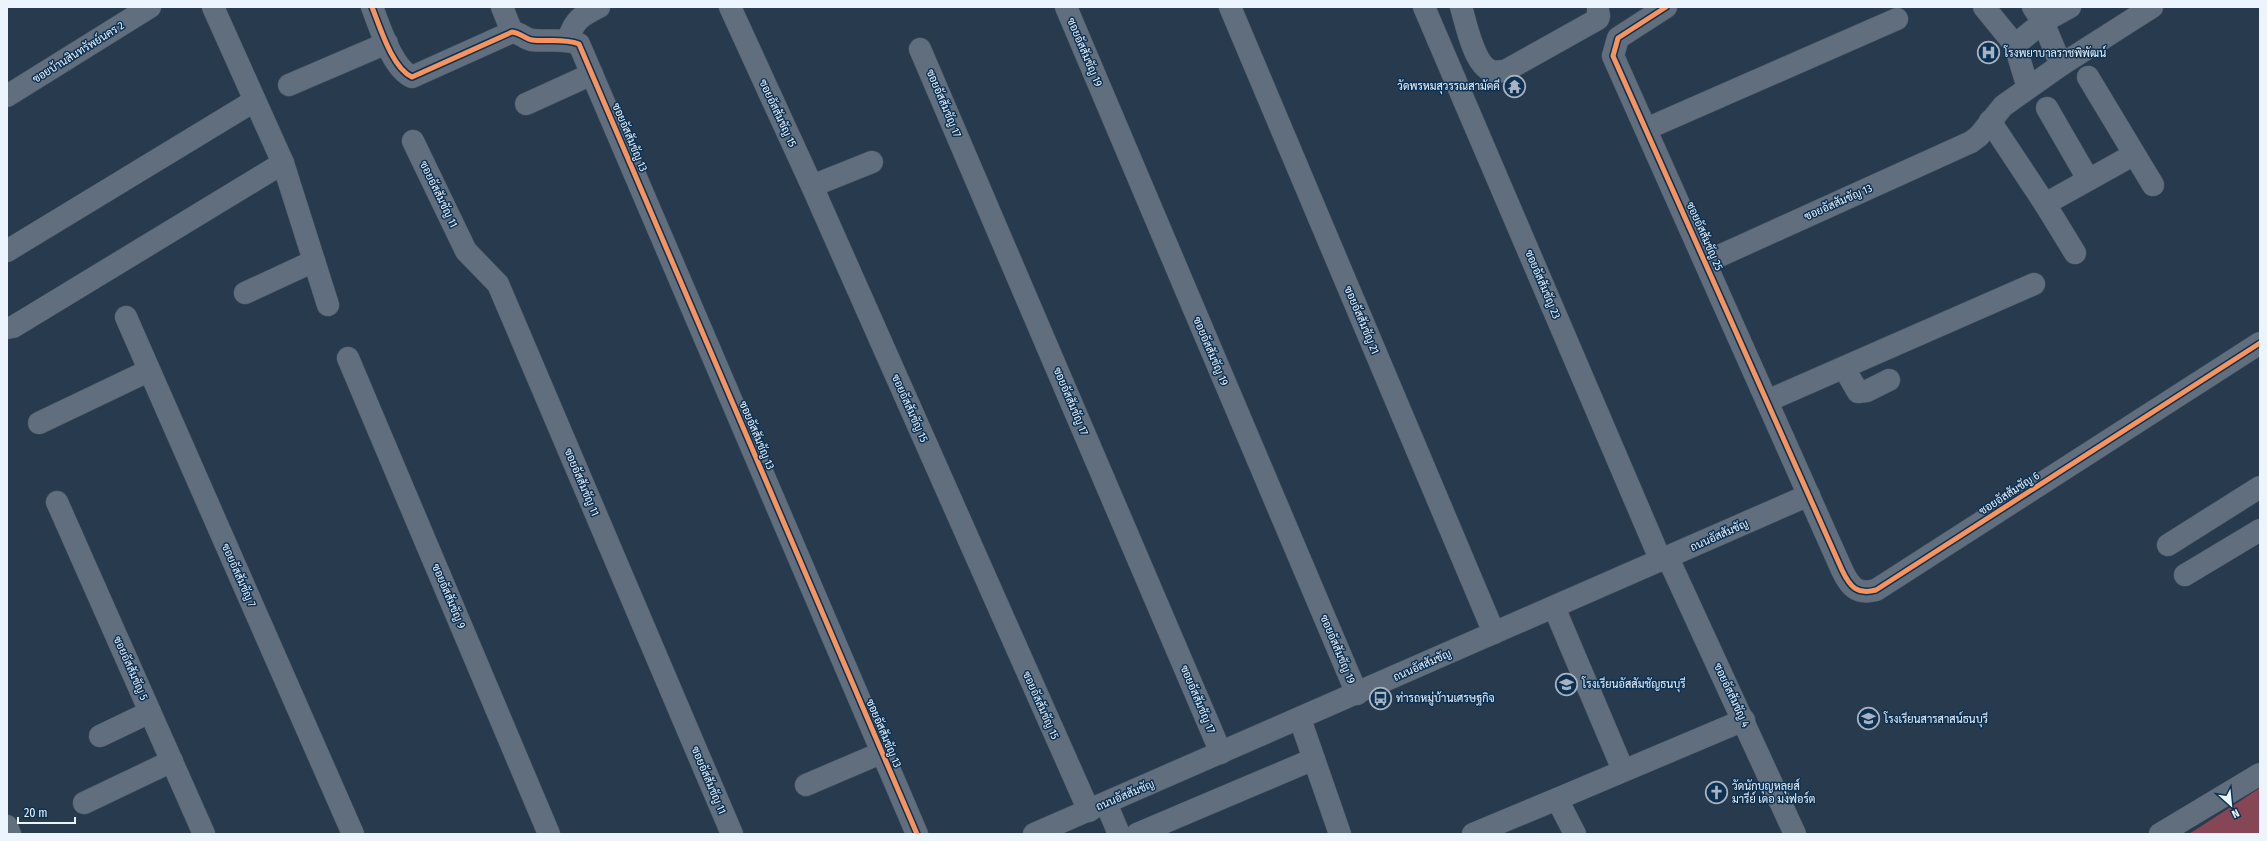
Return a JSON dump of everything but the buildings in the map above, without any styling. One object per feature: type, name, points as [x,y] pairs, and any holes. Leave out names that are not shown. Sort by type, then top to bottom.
[{"type":"street","name":"ซอยบ้านสินทรัพย์นคร 2","points":[[7,96],[150,7]]},
{"type":"street","points":[[213,7],[283,163],[328,305]]},
{"type":"street","points":[[372,7],[398,65],[405,73],[412,77],[512,32],[520,33],[530,40],[573,42],[572,25],[584,15],[599,7]]},
{"type":"street","points":[[502,7],[512,32]]},
{"type":"street","name":"ซอยอัสสัมชัญ 15","points":[[730,7],[1097,807],[1120,834]]},
{"type":"street","name":"ซอยอัสสัมชัญ 19","points":[[1066,7],[1357,694]]},
{"type":"street","name":"ซอยอัสสัมชัญ 21","points":[[1230,7],[1494,633]]},
{"type":"street","name":"ซอยอัสสัมชัญ 23","points":[[1424,7],[1665,559]]},
{"type":"street","points":[[1462,7],[1475,52],[1484,65],[1492,71],[1505,71],[1598,19],[1598,10]]},
{"type":"street","name":"ซอยอัสสัมชัญ 25","points":[[1666,7],[1618,38],[1614,47],[1613,56],[1809,495]]},
{"type":"street","points":[[1984,7],[2015,45],[2028,88]]},
{"type":"street","points":[[2015,45],[2038,15],[2070,7]]},
{"type":"street","points":[[2075,253],[1990,120],[2003,106],[2028,88],[2061,65],[2152,7]]},
{"type":"street","points":[[2038,15],[2061,65]]},
{"type":"street","points":[[1646,128],[1897,19]]},
{"type":"street","name":"ซอยอัสสัมชัญ 13","points":[[573,42],[592,74],[881,753],[917,834]]},
{"type":"street","points":[[290,85],[387,43]]},
{"type":"street","name":"ซอยอัสสัมชัญ 17","points":[[920,49],[1221,753]]},
{"type":"street","points":[[526,104],[592,74]]},
{"type":"street","points":[[2088,77],[2153,185]]},
{"type":"street","points":[[7,251],[254,101]]},
{"type":"street","points":[[2047,108],[2088,179]]},
{"type":"street","name":"ซอยอัสสัมชัญ 13","points":[[1706,262],[1971,142],[1979,136],[1990,120]]},
{"type":"street","name":"ซอยอัสสัมชัญ 11","points":[[413,141],[466,251],[498,284],[732,834]]},
{"type":"street","points":[[2045,204],[2133,154]]},
{"type":"street","points":[[812,186],[872,162]]},
{"type":"street","points":[[7,328],[13,327],[283,163]]},
{"type":"street","points":[[245,293],[314,261]]},
{"type":"street","points":[[1767,401],[2034,284]]},
{"type":"street","name":"ซอยอัสสัมชัญ 7","points":[[126,317],[148,371],[353,834]]},
{"type":"street","name":"ซอยอัสสัมชัญ 6","points":[[1809,495],[1847,580],[1854,589],[1865,593],[1876,590],[2260,343]]},
{"type":"street","name":"ซอยอัสสัมชัญ 9","points":[[348,358],[549,834]]},
{"type":"street","points":[[1844,368],[1858,392],[1866,391],[1890,380]]},
{"type":"street","points":[[39,422],[148,371]]},
{"type":"street","points":[[2168,545],[2260,487]]},
{"type":"street","name":"ถนนอัสสัมชัญ","points":[[1034,834],[1300,719],[1809,495]]},
{"type":"street","name":"ซอยอัสสัมชัญ 5","points":[[57,502],[204,834]]},
{"type":"street","points":[[2185,575],[2260,530]]},
{"type":"street","name":"ซอยอัสสัมชัญ 4","points":[[1665,559],[1744,720],[1795,834]]},
{"type":"street","points":[[1554,607],[1623,770]]},
{"type":"street","points":[[100,736],[150,712]]},
{"type":"street","points":[[1300,719],[1340,834]]},
{"type":"street","points":[[1473,834],[1744,720]]},
{"type":"street","points":[[806,785],[881,753]]},
{"type":"street","points":[[1137,834],[1314,759]]},
{"type":"street","points":[[84,802],[172,761]]},
{"type":"street","points":[[2160,834],[2260,774]]},
{"type":"street","points":[[1557,799],[1575,834]]},
{"type":"street","points":[[7,826],[10,834]]},
{"type":"shaded area","points":[[2260,788],[2260,834],[2189,834]]},
{"type":"cycle path","points":[[372,7],[383,36],[398,65],[412,77],[512,32],[532,40],[573,42],[579,44],[917,834]]},
{"type":"cycle path","points":[[1666,7],[1618,38],[1613,56],[1842,570],[1848,581],[1855,588],[1864,591],[1876,590],[2260,343]]},
{"type":"place","name":"โรงพยาบาลราชพิพัฒน์","points":[[1989,53]]},
{"type":"place","name":"วัดพรหมสุวรรณสามัคคี","points":[[1515,86]]},
{"type":"place","name":"โรงเรียนอัสสัมชัญธนบุรี","points":[[1566,684]]},
{"type":"place","name":"ท่ารถหมู่บ้านเศรษฐกิจ","points":[[1381,698]]},
{"type":"place","name":"โรงเรียนสารสาสน์ธนบุรี","points":[[1869,719]]},
{"type":"place","name":"วัดนักบุญหลุยส์ มารีย์ เดอ มงฟอร์ต","points":[[1716,792]]}]
